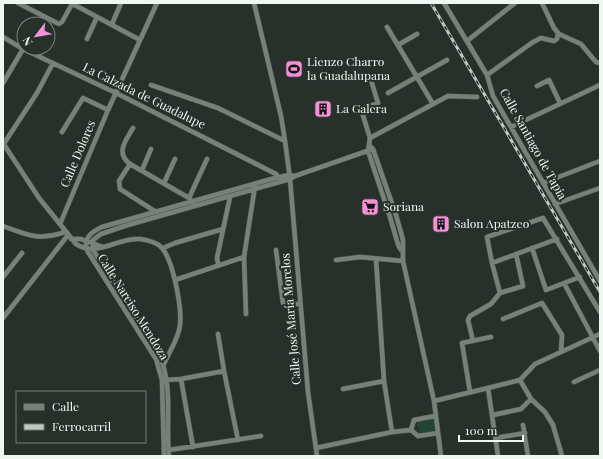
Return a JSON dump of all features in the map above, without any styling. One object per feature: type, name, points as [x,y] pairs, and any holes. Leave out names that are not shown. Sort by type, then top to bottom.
[{"type":"street","points":[[18,3],[59,24],[62,22],[72,3],[140,40]]},
{"type":"street","points":[[82,9],[84,3]]},
{"type":"street","points":[[112,24],[121,3]]},
{"type":"street","name":"Calle Dolores","points":[[60,224],[108,110],[157,3]]},
{"type":"street","name":"Calle José María Morelos","points":[[254,3],[281,116],[285,141],[290,177],[308,392],[317,456]]},
{"type":"street","name":"Calle Santiago de Tapia","points":[[444,3],[487,75],[493,96],[600,281]]},
{"type":"street","points":[[467,41],[515,3]]},
{"type":"street","points":[[542,3],[558,33],[581,44],[596,62],[600,63]]},
{"type":"street","points":[[87,39],[97,17]]},
{"type":"street","points":[[387,27],[416,78],[433,104]]},
{"type":"street","points":[[487,75],[533,42],[541,38],[554,41],[557,39],[558,33]]},
{"type":"street","points":[[398,45],[417,34]]},
{"type":"street","name":"La Calzada de Guadalupe","points":[[3,38],[16,44]]},
{"type":"street","points":[[3,83],[18,56]]},
{"type":"street","name":"La Calzada de Guadalupe","points":[[39,56],[116,93],[278,177]]},
{"type":"street","points":[[388,93],[447,60]]},
{"type":"street","points":[[53,63],[37,93],[3,144],[39,198],[77,245],[93,250],[129,240],[140,239],[157,244],[162,248],[170,263],[175,280],[180,318],[178,333],[164,364]]},
{"type":"street","points":[[370,77],[378,103],[361,109],[370,138],[371,147],[396,215],[403,240],[403,261],[434,401],[441,456]]},
{"type":"street","points":[[537,86],[549,80],[560,103]]},
{"type":"street","points":[[151,85],[218,108],[285,141]]},
{"type":"street","points":[[511,127],[600,85]]},
{"type":"street","points":[[370,138],[448,96],[477,97]]},
{"type":"street","points":[[62,132],[83,98],[108,110]]},
{"type":"street","points":[[133,128],[125,142],[122,152],[124,159],[192,202],[206,160]]},
{"type":"street","points":[[371,147],[368,151],[399,247],[402,251]]},
{"type":"street","points":[[142,170],[151,150]]},
{"type":"street","name":"Calle Narciso Mendoza","points":[[164,456],[162,380],[156,359],[86,248],[86,241],[90,233],[98,228],[127,223],[192,202],[230,197],[278,177],[295,176],[368,151]]},
{"type":"street","points":[[164,183],[175,159]]},
{"type":"street","points":[[543,183],[600,161]]},
{"type":"street","points":[[130,164],[119,180],[120,188],[156,212]]},
{"type":"street","points":[[246,314],[244,257],[255,187]]},
{"type":"street","name":"Calle Narciso Mendoza","points":[[169,456],[168,380],[164,364],[156,348],[93,250],[92,242],[101,234],[156,212],[255,187]]},
{"type":"street","points":[[556,204],[600,188]]},
{"type":"street","points":[[220,265],[218,264],[217,258],[230,197]]},
{"type":"street","points":[[500,293],[487,237],[543,218],[600,312]]},
{"type":"street","points":[[3,226],[37,237],[68,235],[103,247]]},
{"type":"street","points":[[162,248],[223,229]]},
{"type":"street","points":[[3,318],[68,235]]},
{"type":"street","points":[[492,263],[557,239]]},
{"type":"street","points":[[532,248],[546,290],[580,277]]},
{"type":"street","points":[[276,250],[283,303],[300,304]]},
{"type":"street","points":[[3,277],[22,253]]},
{"type":"street","points":[[473,341],[468,320],[470,316],[491,304],[500,293],[523,286],[516,254]]},
{"type":"street","points":[[175,280],[244,257]]},
{"type":"street","points":[[336,260],[360,257],[403,261]]},
{"type":"street","points":[[376,258],[384,381],[392,432]]},
{"type":"street","points":[[564,283],[600,350]]},
{"type":"street","points":[[504,319],[542,303],[562,335],[561,352]]},
{"type":"street","points":[[218,334],[238,440]]},
{"type":"street","points":[[434,401],[520,380],[535,364],[600,334]]},
{"type":"street","points":[[470,392],[462,343],[491,337]]},
{"type":"street","points":[[574,382],[600,370]]},
{"type":"street","points":[[162,380],[181,379],[224,371]]},
{"type":"street","points":[[181,379],[193,446]]},
{"type":"street","points":[[520,380],[530,399],[545,412],[553,425],[562,456]]},
{"type":"street","points":[[343,389],[384,381]]},
{"type":"street","points":[[488,388],[498,456]]},
{"type":"street","points":[[492,415],[521,409],[530,399]]},
{"type":"street","points":[[411,430],[414,420],[435,416]]},
{"type":"street","points":[[524,425],[528,456]]},
{"type":"street","points":[[316,448],[392,432],[411,430],[418,436],[438,433]]},
{"type":"street","points":[[496,438],[525,433]]},
{"type":"street","points":[[169,450],[261,436]]},
{"type":"green space","points":[[435,420],[436,430],[421,434],[419,433],[417,424],[418,421]]},
{"type":"railway","points":[[431,3],[600,292]]},
{"type":"place","name":"Lienzo Charro la Guadalupana","points":[[294,69]]},
{"type":"place","name":"La Galera","points":[[323,109]]},
{"type":"place","name":"Soriana","points":[[370,207]]},
{"type":"place","name":"Salon Apatzeo","points":[[441,224]]}]
